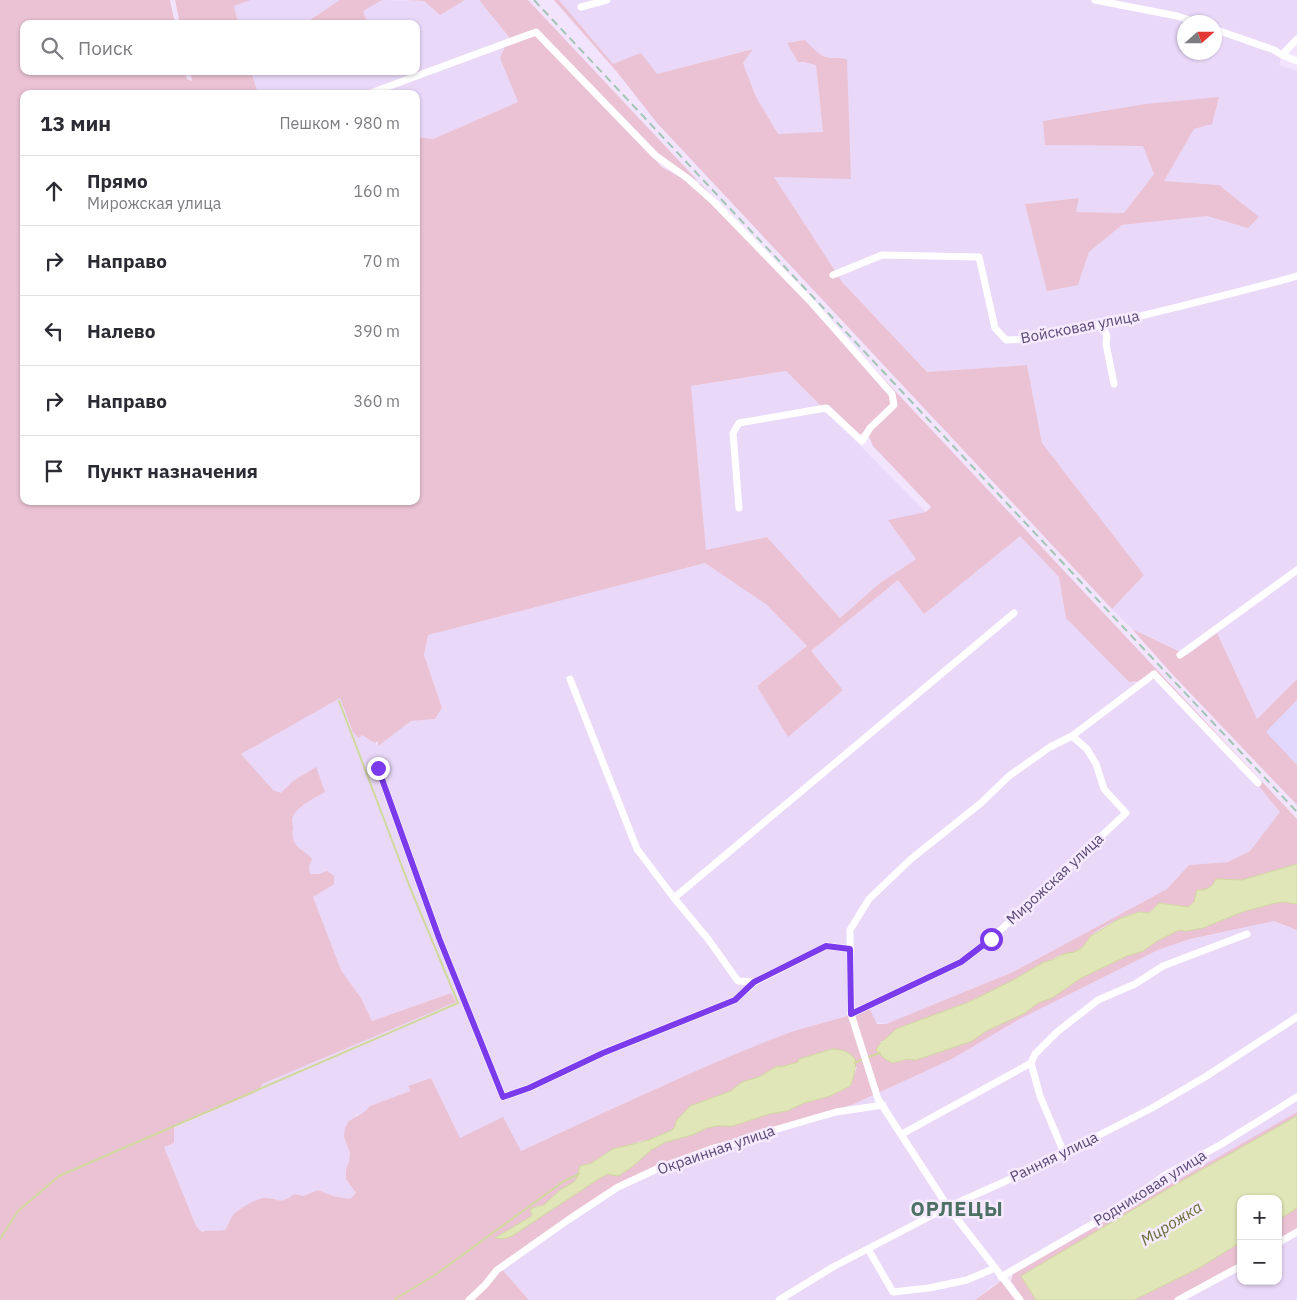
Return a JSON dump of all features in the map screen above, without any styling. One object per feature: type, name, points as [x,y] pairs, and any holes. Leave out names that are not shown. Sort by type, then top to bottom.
[{"type":"street","points":[[582,6],[607,0]]},
{"type":"street","points":[[1095,0],[1177,16]]},
{"type":"street","points":[[420,75],[536,32],[654,155],[687,178],[714,202],[810,301],[892,394],[894,405],[870,428],[862,441],[826,408],[739,423],[733,433],[739,508]]},
{"type":"street","points":[[1222,32],[1274,50],[1297,61]]},
{"type":"street","points":[[1282,55],[1297,39]]},
{"type":"street","points":[[379,90],[419,75]]},
{"type":"street","name":"Войсковая улица","points":[[833,275],[882,255],[978,257],[995,328],[1006,340],[1028,339],[1102,325],[1297,276]]},
{"type":"street","points":[[1102,325],[1107,336],[1106,344],[1114,384]]},
{"type":"street","points":[[1180,655],[1297,570]]},
{"type":"street","points":[[674,898],[1014,613]]},
{"type":"street","points":[[1020,1300],[948,1207],[878,1098],[851,1014],[850,930],[869,899],[911,859],[981,803],[1009,776],[1050,748],[1072,736],[1154,674],[1258,783]]},
{"type":"street","points":[[570,679],[637,849],[708,939],[738,982],[754,982]]},
{"type":"street","name":"Мирожская улица","points":[[851,1014],[961,962],[1010,922],[1126,813],[1104,789],[1096,764],[1087,750],[1072,736]]},
{"type":"street","points":[[378,768],[439,938],[503,1097],[529,1088],[603,1053],[735,1000],[754,982],[826,946],[850,949]]},
{"type":"street","points":[[902,1134],[1031,1063],[1035,1054],[1057,1032],[1098,1000],[1135,984],[1163,966],[1247,934]]},
{"type":"street","name":"Ранняя улица","points":[[779,1300],[833,1267],[948,1207],[1035,1168],[1152,1108],[1205,1077],[1297,1017]]},
{"type":"street","points":[[1031,1063],[1040,1096],[1064,1153]]},
{"type":"street","name":"Родниковая улица","points":[[1002,1276],[1113,1212],[1166,1175],[1220,1146],[1297,1097]]},
{"type":"street","name":"Окраинная улица","points":[[469,1300],[497,1270],[618,1187],[659,1168],[714,1148],[748,1140],[774,1130],[836,1112],[883,1105]]},
{"type":"street","points":[[1282,1241],[1297,1232]]},
{"type":"street","points":[[868,1249],[894,1292],[929,1288],[967,1280],[995,1268]]},
{"type":"street","points":[[1178,1300],[1237,1268]]},
{"type":"street","points":[[792,1292],[797,1300]]},
{"type":"shaded area","points":[[0,0],[170,0],[174,20],[20,20],[20,75],[186,75],[187,79],[192,81],[191,75],[252,75],[257,90],[20,90],[20,505],[420,505],[420,137],[433,139],[518,102],[500,58],[509,37],[479,0],[528,0],[698,181],[656,154],[535,36],[662,167],[685,180],[694,189],[700,184],[1297,819],[1297,864],[1242,880],[1225,879],[1207,890],[1188,907],[1159,903],[1150,912],[1138,912],[1127,916],[1100,929],[1078,951],[1060,955],[980,997],[896,1029],[888,1038],[880,1042],[893,1063],[907,1059],[916,1060],[972,1041],[986,1031],[1025,1013],[1038,1003],[1052,998],[1081,978],[1127,956],[1143,951],[1157,941],[1179,930],[1186,931],[1203,928],[1242,912],[1275,903],[1297,904],[1297,930],[1274,921],[1190,939],[1158,950],[1018,1020],[952,1059],[854,1104],[659,1164],[617,1186],[499,1266],[529,1300],[0,1300]],"holes":[[[786,371],[820,405],[829,405],[860,435],[891,405],[868,434],[873,446],[931,507],[926,512],[888,520],[916,559],[880,583],[840,618],[767,537],[706,550],[691,386]],[[1020,536],[1059,577],[1066,618],[1129,682],[1156,680],[1257,784],[1280,812],[1250,851],[1228,862],[1189,865],[1167,889],[1013,972],[886,1024],[877,1024],[869,1008],[786,1034],[686,1075],[521,1151],[503,1117],[460,1138],[431,1078],[408,1086],[410,1091],[370,1106],[349,1121],[345,1128],[344,1137],[350,1153],[346,1179],[356,1193],[350,1199],[333,1196],[318,1190],[303,1196],[294,1194],[282,1201],[264,1198],[247,1205],[235,1213],[225,1230],[202,1232],[196,1226],[164,1147],[174,1143],[174,1127],[252,1094],[260,1089],[262,1084],[456,1002],[451,993],[372,1021],[361,998],[341,970],[313,897],[334,884],[334,876],[327,871],[319,874],[310,874],[309,866],[312,859],[296,845],[292,834],[292,820],[297,811],[306,803],[325,792],[316,767],[293,781],[281,793],[273,790],[241,754],[340,698],[353,732],[359,738],[362,735],[375,743],[378,741],[378,746],[411,721],[435,719],[442,708],[424,655],[428,635],[705,563],[767,605],[807,646],[757,686],[788,737],[843,690],[811,651],[898,580],[924,614]],[[808,1058],[857,1067],[850,1086],[830,1096],[804,1103],[787,1111],[769,1114],[733,1126],[707,1128],[692,1135],[666,1142],[651,1150],[632,1167],[618,1176],[608,1174],[519,1231],[496,1237],[530,1217],[536,1206],[544,1205],[560,1190],[574,1182],[580,1166],[592,1163],[606,1153],[640,1141],[649,1140],[672,1130],[690,1106],[731,1091],[742,1082],[759,1077],[777,1067]]]},
{"type":"shaded area","points":[[175,0],[251,0],[234,6],[237,20],[179,20]]},
{"type":"shaded area","points":[[251,0],[340,0],[310,20],[237,20],[233,6]]},
{"type":"shaded area","points":[[340,0],[382,0],[363,11],[366,20],[310,20]]},
{"type":"shaded area","points":[[382,0],[424,1],[440,15],[465,0],[479,0],[509,37],[500,58],[518,102],[433,139],[420,137],[420,90],[257,90],[252,75],[420,75],[420,20],[366,20],[363,11]]},
{"type":"shaded area","points":[[404,0],[465,0],[440,15],[424,1]]},
{"type":"shaded area","points":[[554,0],[559,0],[613,64],[641,53],[657,74],[753,49],[743,63],[756,97],[778,134],[823,132],[816,65],[798,62],[787,43],[805,40],[817,52],[827,58],[847,60],[851,179],[774,177],[843,283],[927,372],[1027,365],[1042,443],[1144,575],[1112,609],[657,123],[617,72]]},
{"type":"shaded area","points":[[559,0],[1297,0],[1297,41],[1281,59],[1279,65],[1297,71],[1297,566],[1218,626],[1180,651],[1132,629],[1112,609],[1144,575],[1042,443],[1027,365],[927,372],[843,283],[774,177],[851,178],[842,57],[829,59],[816,52],[805,40],[793,54],[797,59],[816,64],[823,133],[778,134],[756,97],[743,63],[752,49],[657,74],[613,64]],"holes":[[[1194,129],[1164,181],[1219,185],[1258,218],[1248,227],[1207,216],[1122,225],[1089,252],[1078,285],[1025,204],[1079,198],[1076,212],[1124,213],[1154,174],[1144,146],[1045,145]]]},
{"type":"shaded area","points":[[1219,97],[1212,124],[1194,129],[1164,181],[1219,185],[1259,217],[1248,228],[1207,216],[1122,225],[1089,252],[1078,285],[1047,291],[1025,204],[1079,198],[1076,212],[1124,213],[1154,174],[1143,146],[1045,145],[1043,121],[1146,104]]},
{"type":"shaded area","points":[[786,371],[926,512],[916,559],[880,583],[840,618],[767,537],[706,551],[691,386]]},
{"type":"shaded area","points":[[1020,535],[1059,577],[1067,618],[1129,682],[1156,680],[1257,784],[1281,812],[1250,851],[1228,862],[1189,865],[1167,889],[1013,972],[886,1024],[849,1017],[788,1034],[668,1083],[521,1151],[460,1138],[431,1078],[408,1086],[410,1091],[370,1106],[364,1112],[356,1115],[344,1137],[350,1153],[346,1179],[356,1193],[350,1199],[333,1196],[318,1190],[302,1196],[294,1194],[287,1200],[279,1202],[271,1199],[247,1205],[233,1215],[225,1230],[202,1232],[196,1226],[164,1147],[174,1143],[174,1128],[252,1094],[262,1084],[456,1002],[450,993],[372,1021],[361,998],[341,970],[294,848],[233,752],[339,694],[378,746],[411,721],[435,719],[442,708],[424,655],[427,635],[705,563],[767,605],[807,646],[757,686],[843,690],[811,651],[898,580],[924,614]]},
{"type":"shaded area","points":[[1297,575],[1297,679],[1257,719],[1217,633]]},
{"type":"shaded area","points":[[1132,629],[1187,655],[1217,633],[1257,719],[1297,679],[1297,700],[1266,732],[1297,765],[1297,805],[1172,674]]},
{"type":"shaded area","points":[[1297,700],[1297,765],[1265,732]]},
{"type":"shaded area","name":"ОРЛЕЦЫ","points":[[1274,921],[1297,930],[1297,1112],[992,1286],[975,1300],[529,1300],[498,1265],[617,1186],[659,1164],[854,1104],[952,1059],[1018,1020],[1158,950],[1190,939]]},
{"type":"shaded area","points":[[1297,1112],[1297,1116],[1173,1186],[1021,1276],[1036,1300],[1024,1300],[1011,1281],[1013,1274]]},
{"type":"shaded area","points":[[1297,1208],[1297,1230],[1282,1239],[1282,1217]]},
{"type":"shaded area","points":[[1297,1230],[1297,1298],[1295,1300],[1174,1300],[1237,1264],[1237,1285],[1282,1285],[1282,1239]]},
{"type":"shaded area","points":[[1237,1244],[1237,1264],[1174,1300],[1134,1300],[1199,1268]]},
{"type":"shaded area","points":[[1001,1281],[1015,1300],[975,1300]]},
{"type":"water","points":[[1297,864],[1297,904],[1275,903],[1242,912],[1203,928],[1186,931],[1179,930],[1157,941],[1143,951],[1127,956],[1081,978],[1052,998],[1038,1003],[1025,1013],[986,1031],[972,1041],[916,1060],[907,1059],[893,1063],[885,1059],[876,1050],[896,1029],[969,1002],[1044,962],[1074,952],[1082,948],[1091,936],[1119,919],[1139,912],[1150,913],[1159,903],[1188,907],[1194,902],[1197,890],[1209,888],[1216,879],[1242,880]]},
{"type":"water","points":[[832,1049],[846,1052],[856,1062],[850,1086],[830,1096],[804,1103],[787,1111],[769,1114],[733,1126],[707,1128],[692,1135],[666,1142],[651,1150],[632,1167],[618,1176],[608,1174],[600,1178],[512,1236],[503,1239],[495,1238],[530,1217],[533,1214],[530,1212],[532,1208],[544,1205],[560,1190],[574,1182],[580,1166],[592,1163],[613,1149],[649,1140],[672,1130],[675,1127],[676,1121],[690,1106],[731,1091],[742,1082],[759,1077],[777,1066],[781,1067],[798,1062],[799,1059]]},
{"type":"water","name":"Мирожка","points":[[1297,1116],[1297,1208],[1282,1217],[1282,1195],[1237,1195],[1237,1244],[1199,1268],[1134,1300],[1036,1300],[1021,1276],[1173,1186]]},
{"type":"waterway","points":[[0,1239],[18,1211],[59,1176],[458,1003],[409,885],[339,701]]},
{"type":"waterway","points":[[868,1057],[880,1053]]},
{"type":"waterway","points":[[854,1063],[864,1059]]},
{"type":"waterway","points":[[395,1299],[435,1275],[564,1181],[579,1174]]},
{"type":"railway","points":[[534,0],[1297,812]]},
{"type":"district","name":"ОРЛЕЦЫ","points":[[957,1209]]},
{"type":"route","points":[[378,768],[439,938],[503,1097],[529,1088],[603,1053],[735,1000],[754,982],[826,946],[850,949],[851,1014],[961,962],[991,939]]}]
